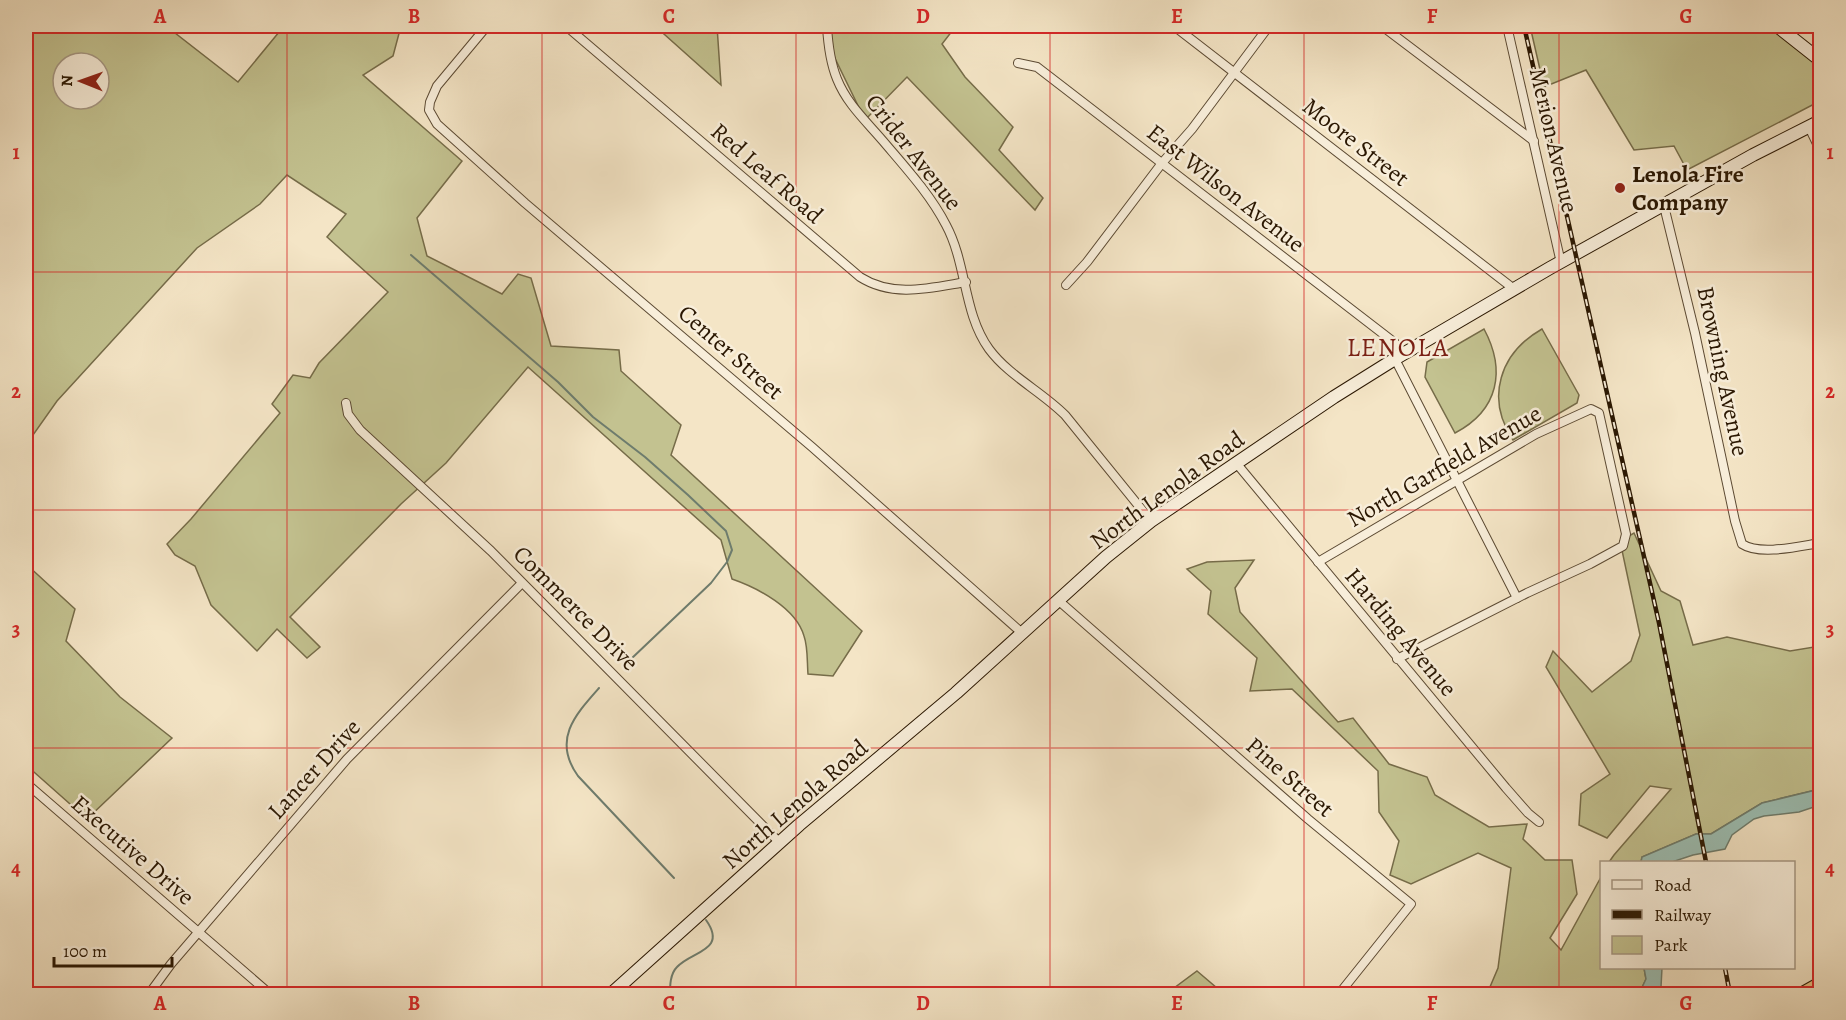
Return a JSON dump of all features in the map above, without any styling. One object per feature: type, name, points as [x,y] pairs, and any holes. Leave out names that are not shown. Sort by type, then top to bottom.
[{"type":"highway","points":[[1804,994],[1821,985]]},
{"type":"main road","points":[[1777,26],[1821,60]]},
{"type":"main road","name":"North Lenola Road","points":[[612,994],[780,843],[956,693],[1106,558],[1151,521],[1334,397],[1400,356],[1514,288],[1753,155],[1821,121]]},
{"type":"street","name":"Center Street","points":[[486,26],[433,94],[429,110],[443,130],[525,203],[812,447],[1022,633]]},
{"type":"street","name":"Red Leaf Road","points":[[566,26],[860,277],[883,288],[894,290],[966,282]]},
{"type":"street","name":"Crider Avenue","points":[[827,26],[830,53],[843,91],[857,112],[940,214],[956,244],[971,309],[978,329],[994,356],[1065,415],[1151,521]]},
{"type":"street","name":"Moore Street","points":[[1174,26],[1514,288]]},
{"type":"street","points":[[1066,285],[1087,262],[1162,164],[1192,129],[1269,26]]},
{"type":"street","points":[[1382,26],[1534,141]]},
{"type":"street","name":"Merion Avenue","points":[[1507,26],[1561,263]]},
{"type":"street","name":"East Wilson Avenue","points":[[1018,63],[1037,67],[1395,343],[1456,482],[1517,598]]},
{"type":"street","points":[[1809,127],[1821,150]]},
{"type":"street","name":"Browning Avenue","points":[[1664,206],[1689,304],[1735,521],[1742,544],[1751,549],[1761,550],[1821,543]]},
{"type":"street","name":"Commerce Drive","points":[[346,403],[348,414],[360,430],[448,510],[780,843]]},
{"type":"street","name":"North Garfield Avenue","points":[[1318,562],[1536,434],[1591,409],[1599,413],[1602,419],[1626,534],[1623,546],[1517,598]]},
{"type":"street","name":"Harding Avenue","points":[[1237,464],[1521,806],[1539,822]]},
{"type":"street","name":"Lancer Drive","points":[[149,994],[164,973],[347,759],[522,583]]},
{"type":"street","points":[[1397,659],[1517,598]]},
{"type":"street","name":"Pine Street","points":[[1059,602],[1308,819],[1411,904],[1339,994]]},
{"type":"street","name":"Executive Drive","points":[[26,783],[270,994]]},
{"type":"green space","points":[[26,26],[166,26],[238,82],[284,26],[401,26],[393,56],[363,75],[462,161],[417,218],[427,256],[502,294],[518,274],[531,278],[551,346],[619,350],[621,371],[681,425],[671,455],[862,631],[833,676],[808,674],[805,640],[800,626],[785,608],[775,600],[732,579],[721,540],[528,367],[446,463],[401,504],[290,617],[320,647],[307,658],[277,629],[257,651],[211,605],[195,566],[175,555],[167,544],[191,519],[280,413],[272,404],[293,375],[310,378],[319,363],[388,292],[327,237],[346,214],[287,175],[260,204],[197,248],[57,401],[26,445]]},
{"type":"green space","points":[[655,26],[717,26],[721,85]]},
{"type":"green space","points":[[830,26],[956,26],[942,44],[965,77],[1013,127],[999,150],[1043,198],[1035,210],[907,77],[865,120],[829,46]]},
{"type":"green space","points":[[1530,26],[1775,26],[1820,62],[1820,101],[1687,170],[1674,146],[1634,150],[1586,70],[1544,87]]},
{"type":"green space","points":[[1484,329],[1495,359],[1494,388],[1481,413],[1470,424],[1455,433],[1425,377],[1427,362]]},
{"type":"green space","points":[[1542,329],[1579,395],[1577,403],[1513,440],[1504,424],[1500,408],[1501,378],[1516,351]]},
{"type":"green space","points":[[1634,533],[1661,591],[1680,601],[1693,645],[1727,637],[1790,651],[1814,647],[1820,664],[1820,789],[1762,803],[1711,834],[1696,834],[1642,857],[1641,861],[1610,861],[1671,789],[1650,786],[1607,838],[1579,825],[1581,794],[1610,774],[1546,667],[1553,651],[1592,692],[1631,661],[1640,635],[1620,541]]},
{"type":"green space","points":[[1254,560],[1235,588],[1240,612],[1338,722],[1353,718],[1389,764],[1427,777],[1435,795],[1489,827],[1527,824],[1523,839],[1545,860],[1572,860],[1577,894],[1550,938],[1561,950],[1600,879],[1600,969],[1644,969],[1646,979],[1639,994],[1487,994],[1498,968],[1511,868],[1478,853],[1411,884],[1390,875],[1399,841],[1379,812],[1378,771],[1292,689],[1250,691],[1257,658],[1208,614],[1211,591],[1187,569],[1207,562]]},
{"type":"green space","points":[[26,564],[75,609],[66,641],[120,697],[172,738],[87,819],[26,765]]},
{"type":"green space","points":[[1197,971],[1224,994],[1166,994]]},
{"type":"water","points":[[1820,789],[1820,805],[1799,812],[1754,819],[1732,835],[1725,849],[1675,861],[1641,861],[1642,857],[1696,834],[1711,834],[1762,803]]},
{"type":"water","points":[[1644,969],[1662,969],[1661,987],[1658,994],[1639,994],[1646,979]]},
{"type":"waterway","points":[[411,255],[558,382],[593,417],[645,457],[726,531],[732,550],[727,562],[711,583],[631,659]]},
{"type":"waterway","points":[[599,688],[582,708],[570,729],[567,739],[570,763],[578,776],[674,878]]},
{"type":"waterway","points":[[670,994],[671,980],[675,970],[683,962],[705,949],[713,938],[712,930],[706,920]]},
{"type":"railway","points":[[1524,26],[1659,623],[1706,861]]},
{"type":"railway","points":[[1725,969],[1730,994]]},
{"type":"place","name":"Lenola Fire Company","points":[[1620,188]]},
{"type":"district","name":"LENOLA","points":[[1398,347]]}]
